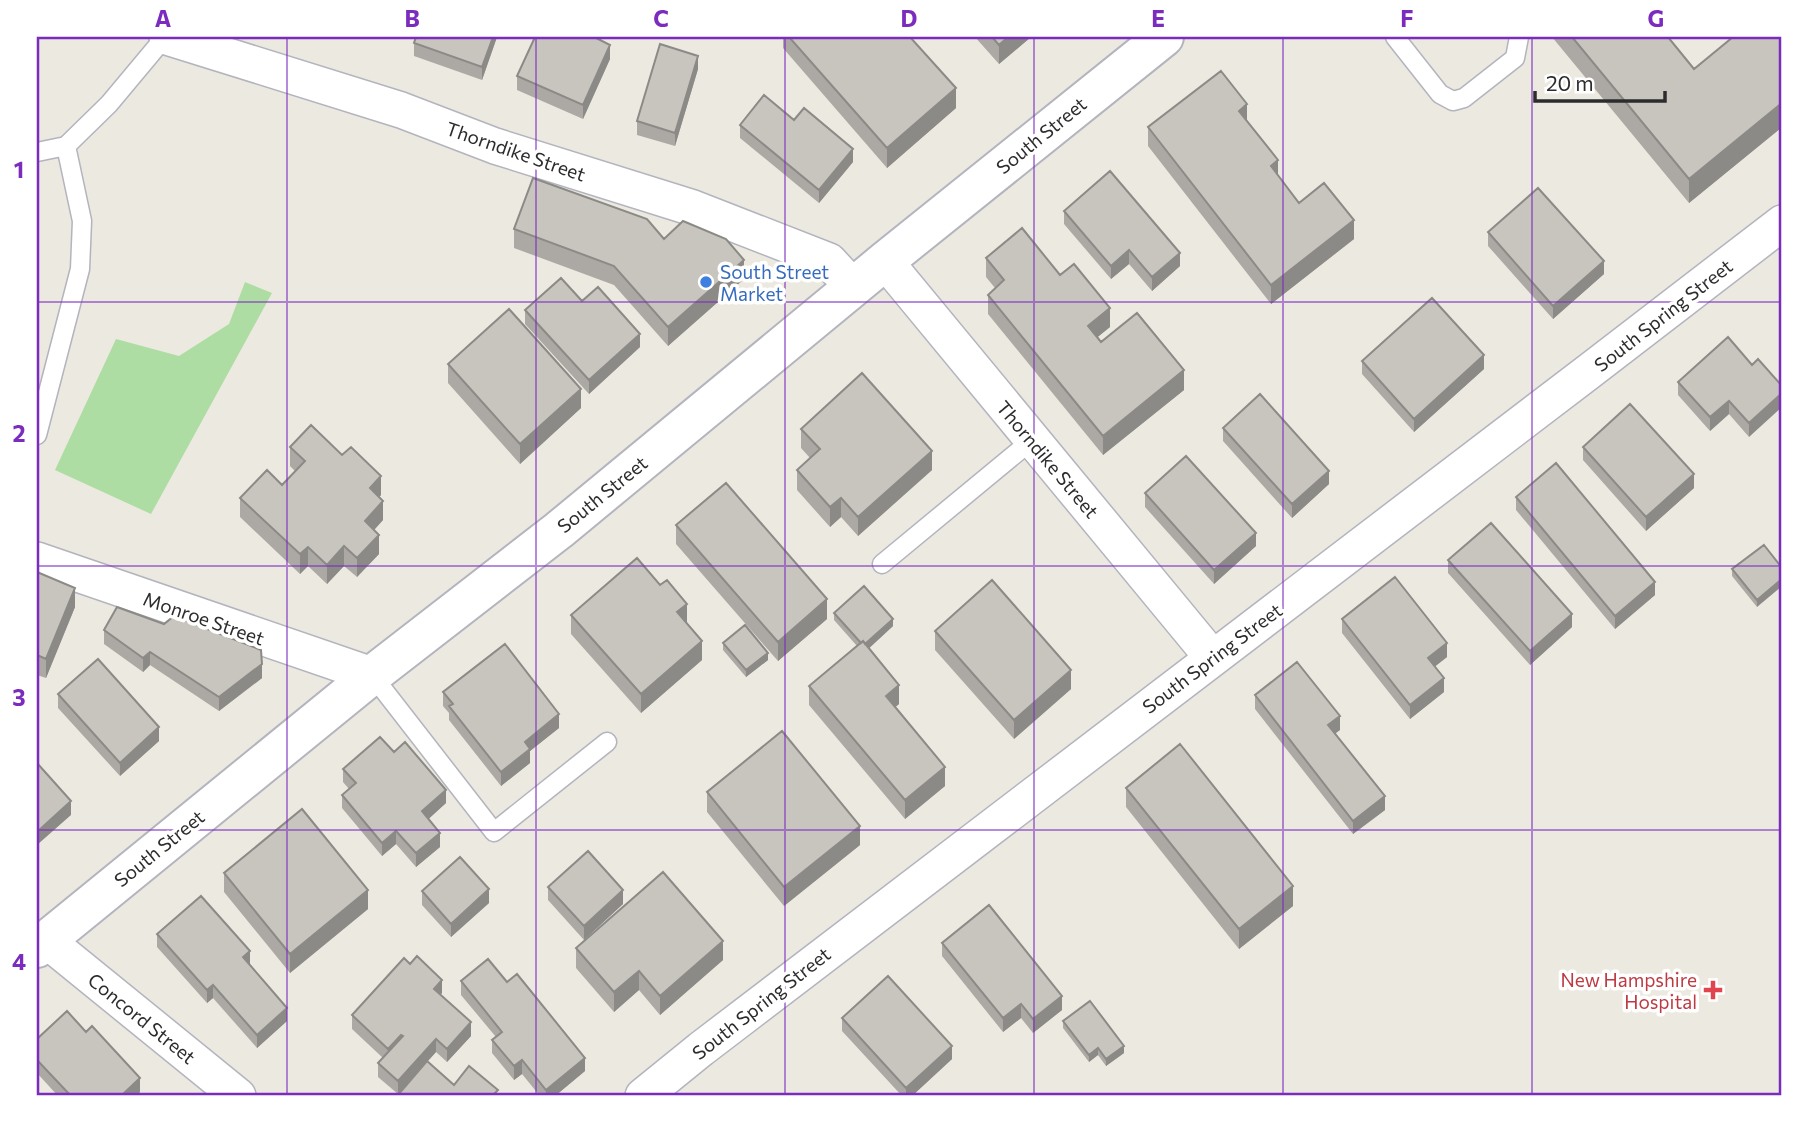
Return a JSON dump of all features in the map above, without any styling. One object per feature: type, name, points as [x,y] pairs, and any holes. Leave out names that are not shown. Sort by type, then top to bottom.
[{"type":"main road","name":"South Street","points":[[42,944],[372,675],[569,522],[884,261],[1164,37]]},
{"type":"street","name":"Thorndike Street","points":[[166,37],[242,48],[495,146],[693,208],[830,261],[853,287]]},
{"type":"street","name":"South Spring Street","points":[[643,1096],[1212,657],[1427,497],[1782,223]]},
{"type":"street","name":"Thorndike Street","points":[[884,261],[1212,657]]},
{"type":"street","name":"Monroe Street","points":[[37,561],[372,675]]},
{"type":"street","name":"Concord Street","points":[[42,944],[238,1096]]},
{"type":"lane","points":[[37,152],[66,146],[109,104],[166,37]]},
{"type":"lane","points":[[1395,37],[1440,94],[1453,101],[1464,98],[1515,58],[1519,37]]},
{"type":"lane","points":[[37,435],[71,308],[81,257],[82,221],[66,146]]},
{"type":"lane","points":[[882,564],[1032,440]]},
{"type":"lane","points":[[372,675],[494,832],[607,743]]},
{"type":"green space","points":[[245,282],[272,293],[151,514],[55,470],[116,339],[179,356],[229,324]]},
{"type":"building","points":[[416,37],[493,37],[482,67],[414,43]]},
{"type":"building","points":[[535,37],[597,37],[610,45],[583,105],[517,76]]},
{"type":"building","points":[[789,37],[910,37],[956,88],[887,148]]},
{"type":"building","points":[[992,37],[1008,37],[999,45]]},
{"type":"building","points":[[1572,37],[1668,37],[1694,69],[1733,37],[1782,37],[1782,103],[1689,179]]},
{"type":"building","points":[[660,44],[698,56],[675,133],[637,121]]},
{"type":"building","points":[[1221,71],[1247,104],[1239,111],[1278,160],[1271,166],[1299,203],[1324,183],[1354,220],[1271,285],[1148,127]]},
{"type":"building","points":[[764,95],[794,120],[804,108],[853,149],[819,190],[740,125]]},
{"type":"building","points":[[1110,171],[1180,253],[1152,277],[1129,250],[1111,266],[1064,211]]},
{"type":"building","points":[[533,178],[647,219],[664,239],[683,221],[726,239],[744,260],[668,327],[614,266],[514,229]]},
{"type":"building","points":[[1538,188],[1604,261],[1553,306],[1488,232]]},
{"type":"building","points":[[1022,228],[1060,275],[1074,264],[1110,308],[1088,326],[1101,342],[1137,313],[1184,370],[1103,436],[988,295],[1004,280],[986,258]]},
{"type":"building","points":[[561,278],[582,301],[598,287],[640,334],[589,380],[525,310]]},
{"type":"building","points":[[1432,298],[1484,355],[1414,419],[1362,361]]},
{"type":"building","points":[[509,309],[581,389],[520,444],[448,364]]},
{"type":"building","points":[[1728,337],[1752,365],[1758,359],[1782,386],[1782,393],[1749,423],[1729,401],[1710,417],[1678,382]]},
{"type":"building","points":[[862,373],[932,451],[858,517],[841,498],[830,507],[797,470],[820,449],[801,429]]},
{"type":"building","points":[[1260,394],[1329,471],[1292,504],[1223,428]]},
{"type":"building","points":[[1630,404],[1694,474],[1646,517],[1583,447]]},
{"type":"building","points":[[311,425],[342,455],[351,447],[381,476],[370,488],[383,501],[365,521],[379,535],[357,558],[344,546],[327,565],[308,547],[300,554],[240,498],[267,470],[282,485],[305,461],[290,447]]},
{"type":"building","points":[[1186,456],[1256,533],[1214,570],[1145,493]]},
{"type":"building","points":[[1556,463],[1655,582],[1615,616],[1516,497]]},
{"type":"building","points":[[726,483],[827,599],[778,642],[676,525]]},
{"type":"building","points":[[1491,523],[1572,614],[1530,651],[1448,560]]},
{"type":"building","points":[[1764,545],[1782,568],[1782,579],[1757,600],[1732,569]]},
{"type":"building","points":[[637,558],[660,585],[667,580],[687,604],[677,612],[702,641],[641,694],[571,615]]},
{"type":"building","points":[[37,572],[75,588],[46,659],[37,655]]},
{"type":"building","points":[[1395,577],[1447,643],[1428,658],[1444,678],[1410,705],[1342,619]]},
{"type":"building","points":[[992,580],[1071,670],[1014,720],[935,631]]},
{"type":"building","points":[[864,586],[893,619],[865,644],[863,641],[861,643],[834,613]]},
{"type":"building","points":[[117,607],[164,624],[174,616],[261,650],[262,664],[219,697],[150,652],[143,658],[104,630]]},
{"type":"building","points":[[745,625],[768,653],[746,670],[723,643]]},
{"type":"building","points":[[863,641],[899,685],[886,696],[945,767],[905,800],[809,686]]},
{"type":"building","points":[[505,644],[559,714],[525,742],[530,749],[501,772],[449,706],[453,704],[443,692]]},
{"type":"building","points":[[98,659],[159,727],[120,763],[58,694]]},
{"type":"building","points":[[1297,662],[1340,716],[1328,725],[1385,796],[1353,821],[1255,695]]},
{"type":"building","points":[[782,731],[860,826],[784,887],[707,792]]},
{"type":"building","points":[[380,737],[394,752],[405,742],[446,790],[422,811],[440,833],[416,853],[396,831],[382,843],[342,795],[356,783],[343,769]]},
{"type":"building","points":[[1180,744],[1293,886],[1239,929],[1126,788]]},
{"type":"building","points":[[37,763],[71,801],[37,832]]},
{"type":"building","points":[[302,809],[368,890],[290,954],[224,873]]},
{"type":"building","points":[[588,851],[623,890],[584,926],[548,887]]},
{"type":"building","points":[[460,857],[489,889],[451,924],[422,891]]},
{"type":"building","points":[[663,872],[723,941],[660,996],[639,971],[614,992],[576,948]]},
{"type":"building","points":[[201,896],[250,951],[243,957],[287,1008],[257,1035],[213,985],[207,990],[157,934]]},
{"type":"building","points":[[989,905],[1062,996],[1033,1019],[1021,1004],[1003,1018],[942,943]]},
{"type":"building","points":[[417,956],[442,980],[434,989],[471,1022],[447,1049],[436,1039],[398,1081],[378,1063],[403,1036],[388,1049],[352,1015],[404,958],[410,964]]},
{"type":"building","points":[[488,959],[507,982],[517,974],[585,1058],[546,1090],[522,1060],[514,1066],[492,1040],[502,1032],[461,981]]},
{"type":"building","points":[[888,976],[952,1046],[906,1088],[842,1018]]},
{"type":"building","points":[[1090,1001],[1124,1046],[1106,1059],[1098,1048],[1089,1055],[1063,1021]]},
{"type":"building","points":[[67,1011],[86,1032],[92,1026],[140,1078],[121,1096],[71,1096],[37,1060],[37,1039]]},
{"type":"building","points":[[427,1061],[454,1085],[469,1066],[498,1090],[492,1096],[397,1096]]},
{"type":"place","name":"South Street Market","points":[[706,282]]},
{"type":"place","name":"New Hampshire Hospital","points":[[1713,990]]}]
